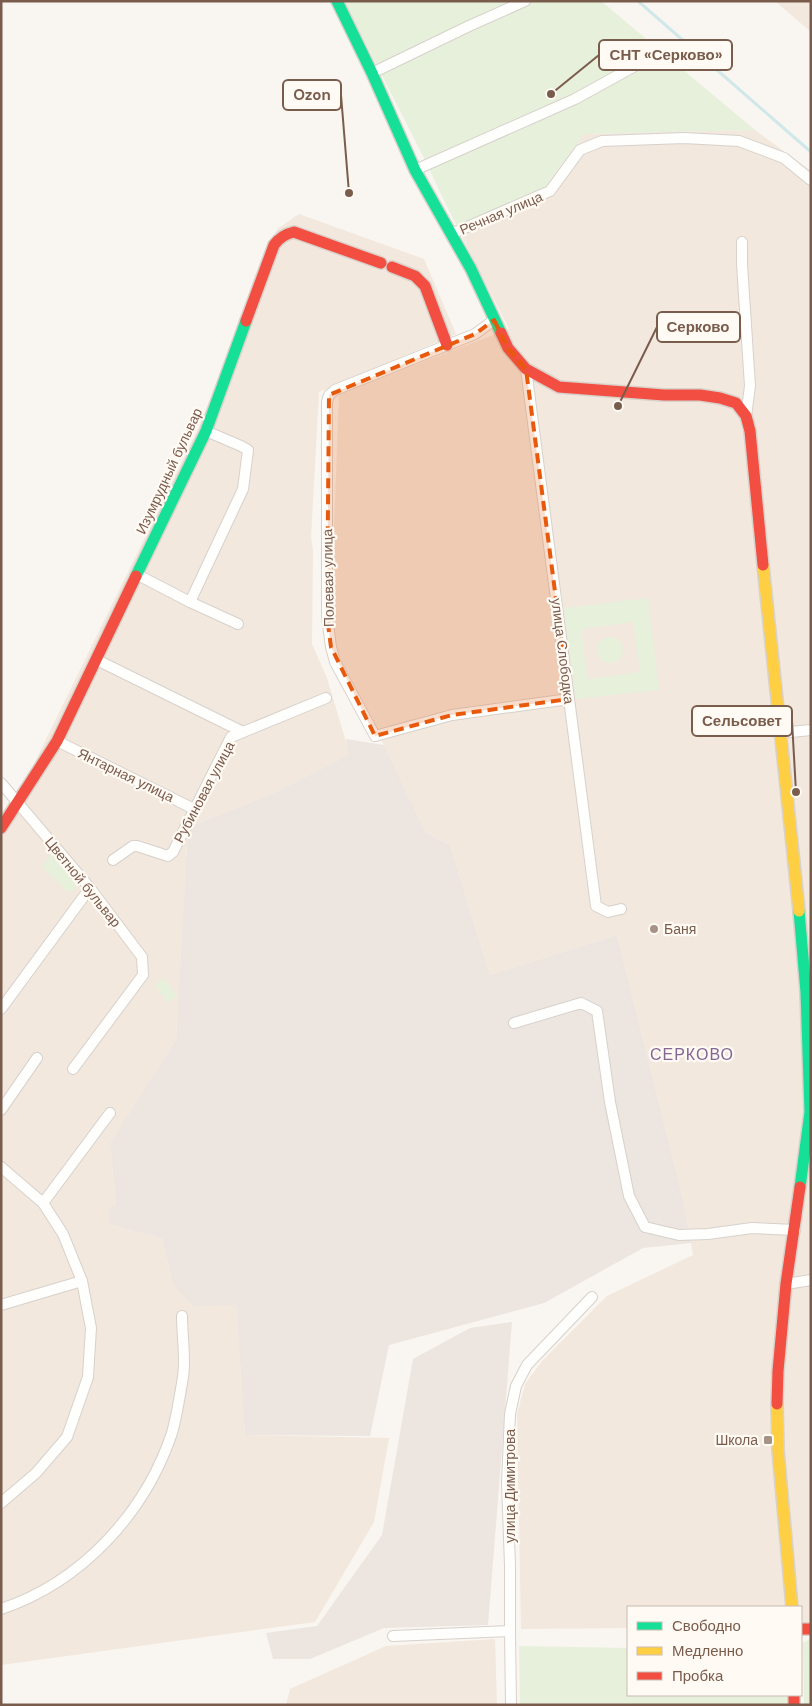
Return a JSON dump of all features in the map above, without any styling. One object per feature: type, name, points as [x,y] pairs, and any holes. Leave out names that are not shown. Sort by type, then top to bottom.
[{"type":"main road","points":[[337,1],[416,170],[470,269],[508,348],[526,369],[559,387],[664,395],[700,395],[720,398],[736,404],[746,416],[750,431],[780,733],[790,813],[806,992],[810,1112],[786,1284],[778,1371],[777,1410],[778,1450],[792,1606]]},
{"type":"main road","name":"Изумрудный бульвар","points":[[1,828],[57,741],[206,431],[274,244],[289,232],[294,232],[415,276],[425,286],[447,344]]},
{"type":"street","points":[[372,73],[468,26],[525,1]]},
{"type":"street","points":[[416,170],[575,99],[653,56]]},
{"type":"street","name":"Речная улица","points":[[451,234],[550,191],[580,150],[602,141],[684,138],[739,141],[784,158],[811,180]]},
{"type":"street","points":[[742,242],[750,386],[746,416]]},
{"type":"street","name":"Полевая улица","points":[[494,320],[475,334],[334,390],[329,395],[327,402],[327,618],[331,647],[335,662],[375,736],[452,715],[569,698]]},
{"type":"street","name":"улица Слободка","points":[[526,369],[596,906],[608,912],[621,908]]},
{"type":"street","points":[[190,602],[243,489],[248,450],[206,431]]},
{"type":"street","points":[[138,575],[238,624]]},
{"type":"street","name":"Рубиновая улица","points":[[97,660],[243,732]]},
{"type":"street","name":"Рубиновая улица","points":[[113,860],[133,846],[168,856],[173,852],[231,737],[326,698]]},
{"type":"street","points":[[780,733],[811,730]]},
{"type":"street","name":"Янтарная улица","points":[[57,741],[194,809]]},
{"type":"street","name":"Цветной бульвар","points":[[1,783],[90,888],[142,957],[144,964],[143,975],[73,1069]]},
{"type":"street","points":[[1,1009],[90,888]]},
{"type":"street","points":[[514,1023],[581,1003],[596,1011],[610,1102],[629,1196],[645,1227],[679,1235],[708,1234],[752,1228],[795,1230]]},
{"type":"street","points":[[1,1110],[37,1058]]},
{"type":"street","points":[[43,1203],[110,1113]]},
{"type":"street","points":[[1,1167],[43,1203],[63,1234],[82,1281],[91,1328],[88,1377],[67,1437],[36,1473],[1,1503]]},
{"type":"street","points":[[786,1284],[811,1280]]},
{"type":"street","points":[[1,1305],[82,1281]]},
{"type":"street","name":"улица Димитрова","points":[[512,1705],[507,1483],[510,1414],[516,1386],[527,1365],[592,1297]]},
{"type":"street","points":[[1,1609],[22,1602],[72,1573],[115,1533],[149,1485],[172,1432],[183,1374],[182,1316]]},
{"type":"street","points":[[392,1636],[510,1630]]},
{"type":"highlighted area","points":[[494,320],[508,348],[526,369],[569,699],[452,715],[375,736],[331,647],[327,617],[329,395],[475,334]]},
{"type":"shaded area","points":[[775,1],[811,1],[811,32]]},
{"type":"shaded area","points":[[755,130],[811,171],[811,1627],[802,1627],[802,1606],[627,1606],[627,1628],[521,1629],[517,1414],[525,1384],[543,1360],[607,1296],[693,1255],[684,1203],[617,935],[490,975],[450,845],[426,833],[384,745],[337,658],[331,610],[339,394],[509,329],[456,225],[543,190],[584,134]]},
{"type":"shaded area","points":[[299,214],[424,259],[456,334],[319,392],[311,537],[313,550],[312,644],[327,678],[350,755],[270,795],[188,827],[176,1040],[110,1145],[116,1205],[110,1224],[162,1239],[173,1284],[236,1305],[245,1435],[389,1438],[374,1522],[315,1622],[1,1665],[1,820],[28,776],[199,427],[277,229]]},
{"type":"shaded area","points":[[346,739],[384,745],[426,833],[450,845],[490,975],[617,935],[684,1203],[691,1243],[643,1248],[544,1303],[389,1345],[370,1436],[245,1435],[236,1305],[193,1306],[173,1284],[162,1239],[110,1224],[108,1211],[116,1204],[110,1144],[176,1040],[188,827],[270,795],[349,755]]},
{"type":"shaded area","points":[[512,1322],[488,1625],[384,1628],[310,1659],[273,1659],[266,1633],[317,1626],[382,1535],[413,1359],[470,1328]]},
{"type":"shaded area","points":[[495,1639],[497,1705],[286,1705],[290,1689],[386,1646]]},
{"type":"green space","points":[[344,1],[601,1],[755,130],[584,134],[543,190],[456,225]]},
{"type":"green space","points":[[648,598],[659,690],[575,699],[564,608]],"holes":[[[633,622],[640,672],[588,679],[581,629]]]},
{"type":"green space","points":[[610,637],[619,641],[623,650],[619,659],[610,663],[601,659],[597,650],[601,641]]},
{"type":"green space","points":[[52,852],[75,881],[76,888],[74,891],[67,891],[42,867]]},
{"type":"green space","points":[[164,978],[177,996],[168,1003],[155,985]]},
{"type":"green space","points":[[811,1638],[811,1705],[804,1705],[803,1643]]},
{"type":"green space","points":[[519,1646],[627,1648],[627,1696],[791,1696],[791,1705],[520,1705]]},
{"type":"waterway","points":[[638,1],[811,152]]},
{"type":"traffic: fast","points":[[337,1],[372,73],[415,170],[471,269],[501,333]]},
{"type":"traffic: fast","points":[[136,576],[206,431],[246,321]]},
{"type":"traffic: fast","points":[[799,911],[806,992],[810,1112],[800,1187]]},
{"type":"traffic: slow","points":[[763,565],[799,911]]},
{"type":"traffic: slow","points":[[777,1404],[778,1450],[792,1606]]},
{"type":"traffic: jam","points":[[246,321],[274,245],[280,238],[288,234],[294,232],[381,263]]},
{"type":"traffic: jam","points":[[392,267],[415,276],[425,286],[447,345]]},
{"type":"traffic: jam","points":[[501,333],[508,348],[526,369],[559,387],[664,395],[700,395],[736,403],[746,416],[750,431],[763,565]]},
{"type":"traffic: jam","points":[[1,828],[57,741],[136,576]]},
{"type":"traffic: jam","points":[[777,1404],[786,1284],[800,1187]]},
{"type":"traffic: jam","points":[[802,1629],[811,1629]]},
{"type":"traffic: jam","points":[[794,1696],[794,1705]]},
{"type":"place","name":"СНТ «Серково»","points":[[551,94]]},
{"type":"place","name":"Ozon","points":[[349,193]]},
{"type":"place","name":"Серково","points":[[618,406]]},
{"type":"place","name":"Сельсовет","points":[[796,792]]},
{"type":"place","name":"Баня","points":[[654,929]]},
{"type":"place","name":"Школа","points":[[768,1440]]},
{"type":"district","name":"СЕРКОВО","points":[[692,1054]]}]
